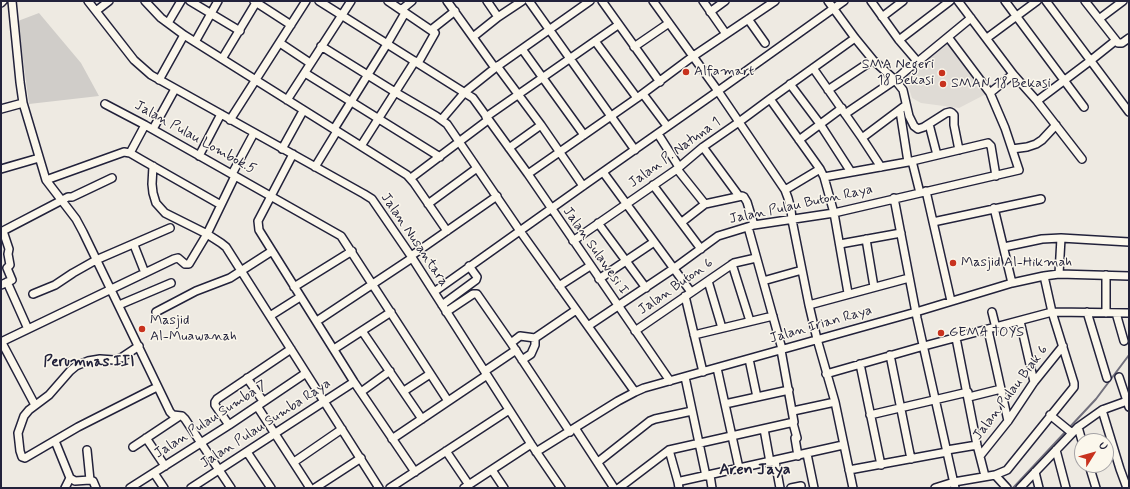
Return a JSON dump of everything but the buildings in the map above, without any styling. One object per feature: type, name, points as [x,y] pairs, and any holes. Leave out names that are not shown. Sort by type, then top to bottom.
[{"type":"street","points":[[12,1],[23,103],[46,180],[76,220],[119,305],[170,412],[173,415],[178,417],[182,416],[185,419],[231,488]]},
{"type":"street","name":"Jalan Nusantara","points":[[88,1],[138,65],[151,75],[364,194],[372,200],[434,292],[536,452],[561,488]]},
{"type":"street","points":[[96,11],[109,1]]},
{"type":"street","points":[[145,1],[152,10],[168,24],[184,35],[411,178],[447,231]]},
{"type":"street","points":[[168,24],[181,1]]},
{"type":"street","points":[[190,1],[240,31]]},
{"type":"street","points":[[195,42],[218,1]]},
{"type":"street","points":[[230,120],[306,1]]},
{"type":"street","name":"Jalan Sulawesi I","points":[[319,1],[465,92],[477,102],[487,119],[528,174],[551,210],[670,381]]},
{"type":"street","points":[[287,100],[351,1]]},
{"type":"street","points":[[388,1],[433,31]]},
{"type":"street","points":[[447,1],[541,125],[583,186]]},
{"type":"street","points":[[487,1],[498,17]]},
{"type":"street","points":[[473,37],[498,17],[522,1]]},
{"type":"street","points":[[529,1],[635,150]]},
{"type":"street","points":[[442,119],[465,92],[496,67],[590,1]]},
{"type":"street","points":[[602,1],[618,26],[660,82]]},
{"type":"street","points":[[653,1],[718,91],[785,190],[791,209],[809,305],[826,374],[835,402],[843,445],[854,488]]},
{"type":"street","points":[[703,1],[726,34]]},
{"type":"street","points":[[710,12],[725,1]]},
{"type":"street","points":[[528,174],[660,82],[692,57],[775,1]]},
{"type":"street","points":[[828,1],[873,60],[895,80],[903,90],[906,105],[914,126],[918,129],[946,113],[952,113],[954,115],[954,125],[959,150]]},
{"type":"street","points":[[434,292],[844,1]]},
{"type":"street","points":[[871,1],[899,40],[917,61]]},
{"type":"street","points":[[882,17],[903,1]]},
{"type":"street","points":[[899,40],[950,1]]},
{"type":"street","points":[[958,1],[1013,74],[1037,101],[1082,159]]},
{"type":"street","points":[[1005,1],[1084,107]]},
{"type":"street","points":[[987,38],[1037,1]]},
{"type":"street","points":[[1046,1],[1129,112]]},
{"type":"street","points":[[1085,1],[1114,41],[1120,44],[1129,38]]},
{"type":"street","points":[[1099,19],[1123,1]]},
{"type":"street","points":[[222,59],[256,2],[291,25]]},
{"type":"street","points":[[315,167],[367,74],[387,44],[408,2]]},
{"type":"street","points":[[361,146],[416,62],[433,31],[455,11]]},
{"type":"street","points":[[799,140],[820,124],[895,80],[971,18]]},
{"type":"street","points":[[748,19],[765,43]]},
{"type":"street","points":[[634,47],[669,23]]},
{"type":"street","points":[[411,178],[460,142],[518,94],[618,26]]},
{"type":"street","points":[[160,80],[184,35]]},
{"type":"street","points":[[948,37],[990,93],[1012,149],[1036,144],[1056,125]]},
{"type":"street","name":"Jalan P. Natuna 1","points":[[573,241],[678,168],[703,147],[855,38]]},
{"type":"street","points":[[595,41],[640,96],[667,126]]},
{"type":"street","points":[[1037,101],[1114,41]]},
{"type":"street","points":[[280,43],[310,63]]},
{"type":"street","points":[[321,46],[442,119],[447,124],[520,231],[635,392]]},
{"type":"street","points":[[522,49],[584,135]]},
{"type":"street","points":[[828,90],[873,60]]},
{"type":"street","points":[[813,68],[881,167]]},
{"type":"street","points":[[305,72],[440,157]]},
{"type":"street","points":[[990,93],[1013,74]]},
{"type":"street","points":[[790,84],[820,124],[851,172]]},
{"type":"street","points":[[153,129],[175,89]]},
{"type":"street","points":[[770,99],[820,169],[824,177],[834,213],[848,294]]},
{"type":"street","points":[[1,109],[23,103]]},
{"type":"street","name":"Jalan Pulau Lombok.5","points":[[105,104],[153,129],[341,236],[448,401]]},
{"type":"street","points":[[862,138],[900,111],[906,105]]},
{"type":"street","points":[[282,149],[303,111]]},
{"type":"street","points":[[900,111],[910,162],[923,192],[933,222],[951,301]]},
{"type":"street","points":[[200,156],[221,114]]},
{"type":"street","points":[[929,124],[937,155]]},
{"type":"street","points":[[130,153],[145,125]]},
{"type":"street","points":[[509,148],[541,125]]},
{"type":"street","points":[[35,405],[1,341],[174,258],[178,258],[187,265],[189,264],[207,234],[233,175],[254,133]]},
{"type":"street","points":[[658,134],[678,168],[705,204]]},
{"type":"street","points":[[824,177],[910,162],[988,143],[990,144],[996,176]]},
{"type":"street","points":[[703,147],[739,196]]},
{"type":"street","name":"Jalan Pulau Buton Raya","points":[[588,326],[646,288],[718,236],[751,226],[834,213],[1019,170],[1012,149]]},
{"type":"street","points":[[46,180],[124,152],[130,153],[221,204]]},
{"type":"street","points":[[293,154],[261,214],[258,225],[259,230],[354,382],[415,472]]},
{"type":"street","points":[[1,169],[39,158]]},
{"type":"street","points":[[153,166],[152,184],[156,203],[165,213],[207,234],[221,242],[226,247],[379,488]]},
{"type":"street","points":[[428,204],[477,168]]},
{"type":"street","points":[[785,190],[820,169]]},
{"type":"street","points":[[603,172],[673,269],[688,294],[694,335],[703,372]]},
{"type":"street","points":[[28,329],[4,284],[12,280],[7,268],[10,265],[8,254],[10,250],[2,232],[69,197],[72,197],[112,178]]},
{"type":"street","points":[[653,185],[701,249]]},
{"type":"street","points":[[316,321],[372,284],[497,196]]},
{"type":"street","points":[[682,222],[705,204],[739,196],[743,196],[745,198],[756,258],[782,350],[793,411],[798,456]]},
{"type":"street","points":[[894,198],[916,312],[955,485]]},
{"type":"street","points":[[933,222],[1041,199]]},
{"type":"street","points":[[994,208],[1012,283]]},
{"type":"street","points":[[598,223],[646,288]]},
{"type":"street","points":[[33,294],[55,285],[96,260],[134,245],[170,228]]},
{"type":"street","points":[[840,244],[901,233]]},
{"type":"street","points":[[1004,247],[1042,239],[1061,238],[1128,241]]},
{"type":"street","points":[[1059,274],[1061,238]]},
{"type":"street","points":[[866,239],[874,287]]},
{"type":"street","points":[[599,279],[654,242]]},
{"type":"street","points":[[134,245],[145,273]]},
{"type":"street","points":[[156,312],[196,291],[222,282],[272,251]]},
{"type":"street","points":[[294,288],[352,251]]},
{"type":"street","points":[[750,321],[732,264],[734,262],[756,258]]},
{"type":"street","name":"Jalan Buton 6","points":[[635,331],[732,264]]},
{"type":"street","points":[[442,305],[476,280],[477,277],[469,266]]},
{"type":"street","points":[[559,286],[590,266]]},
{"type":"street","points":[[763,281],[802,270]]},
{"type":"street","name":"Jalan Irian Raya","points":[[536,452],[635,392],[670,381],[916,312],[1012,283],[1059,274],[1129,276]]},
{"type":"street","points":[[1106,275],[1106,313]]},
{"type":"street","points":[[935,488],[955,485],[985,476],[995,475],[1010,468],[1074,386],[1052,312],[1044,276]]},
{"type":"street","points":[[809,305],[909,278]]},
{"type":"street","points":[[708,281],[722,328]]},
{"type":"street","points":[[119,305],[171,283]]},
{"type":"street","points":[[446,312],[473,294],[476,294],[522,360],[598,462],[614,488]]},
{"type":"street","points":[[270,316],[300,297]]},
{"type":"street","points":[[511,343],[520,336],[536,338],[576,310]]},
{"type":"street","points":[[334,349],[391,312]]},
{"type":"street","points":[[992,312],[996,328]]},
{"type":"street","points":[[826,374],[890,355],[1052,312],[1129,313]]},
{"type":"street","points":[[1087,312],[1107,378]]},
{"type":"street","points":[[1116,313],[1124,341]]},
{"type":"street","points":[[694,335],[773,316]]},
{"type":"street","points":[[1020,321],[1034,382]]},
{"type":"street","points":[[988,330],[1008,421]]},
{"type":"street","points":[[362,331],[422,419]]},
{"type":"street","points":[[522,360],[531,354],[536,338]]},
{"type":"street","points":[[956,338],[977,445],[985,476]]},
{"type":"street","points":[[139,346],[121,358],[114,360],[100,359],[88,361],[76,366],[70,371],[49,395],[35,405],[24,416],[20,427],[18,443],[22,457],[25,458],[91,420],[157,387]]},
{"type":"street","name":"Jalan Pulau Biak 6","points":[[980,456],[1008,421],[1034,382],[1063,346]]},
{"type":"street","points":[[229,425],[215,402],[220,396],[291,349]]},
{"type":"street","points":[[392,439],[448,401],[516,350]]},
{"type":"street","points":[[890,355],[911,459]]},
{"type":"street","points":[[749,359],[757,397]]},
{"type":"street","points":[[860,364],[881,465]]},
{"type":"street","points":[[718,368],[739,468]]},
{"type":"street","points":[[361,392],[390,371]]},
{"type":"street","name":"Jalan Pulau Sumba 7","points":[[130,488],[229,425],[306,373]]},
{"type":"street","points":[[404,391],[430,374]]},
{"type":"street","points":[[685,377],[699,443],[712,488]]},
{"type":"street","points":[[1020,488],[1056,450],[1069,430],[1078,427],[1102,410],[1128,404],[1119,377]]},
{"type":"street","points":[[247,378],[264,401]]},
{"type":"street","name":"Jalan Pulau Sumba Raya","points":[[191,488],[354,382]]},
{"type":"street","points":[[870,415],[935,400],[1001,389]]},
{"type":"street","points":[[725,404],[789,390]]},
{"type":"street","points":[[793,411],[835,402]]},
{"type":"street","points":[[257,406],[276,433],[310,488]]},
{"type":"street","points":[[390,488],[509,410]]},
{"type":"street","points":[[1102,410],[1127,488]]},
{"type":"street","points":[[598,462],[650,422],[692,411]]},
{"type":"street","points":[[1050,415],[1069,430]]},
{"type":"street","points":[[132,446],[178,417]]},
{"type":"street","points":[[619,488],[669,450],[794,422]]},
{"type":"street","points":[[1078,427],[1080,433]]},
{"type":"street","points":[[294,462],[342,429]]},
{"type":"street","points":[[764,429],[780,488]]},
{"type":"street","points":[[146,438],[165,466]]},
{"type":"street","points":[[55,441],[70,478],[75,481],[90,480]]},
{"type":"street","points":[[446,452],[466,487],[531,444]]},
{"type":"street","points":[[669,450],[678,485],[708,475],[843,445]]},
{"type":"street","name":"Jalan Pulau Biak 6","points":[[849,470],[881,465],[977,445]]},
{"type":"street","points":[[87,450],[90,480],[93,481],[96,488]]},
{"type":"street","points":[[1056,450],[1066,488]]},
{"type":"street","points":[[247,452],[271,488]]},
{"type":"street","points":[[807,454],[814,488]]},
{"type":"street","points":[[315,488],[361,458]]},
{"type":"street","points":[[492,470],[504,488]]},
{"type":"street","points":[[1035,472],[1039,488]]},
{"type":"street","points":[[154,473],[164,488]]},
{"type":"street","points":[[1091,473],[1096,488]]},
{"type":"street","points":[[995,475],[1007,488]]},
{"type":"street","points":[[65,488],[70,478]]},
{"type":"street","points":[[791,488],[801,486]]},
{"type":"shaded area","points":[[39,13],[81,63],[99,96],[29,104],[18,21]]},
{"type":"shaded area","name":"SMAN 18 Bekasi","points":[[948,42],[986,94],[959,108],[921,103],[912,98],[904,73]]},
{"type":"waterway","points":[[1013,488],[1096,399],[1129,355]]},
{"type":"place","name":"Alfamart","points":[[686,72]]},
{"type":"place","name":"SMA Negeri 18 Bekasi","points":[[942,73]]},
{"type":"place","name":"SMAN 18 Bekasi","points":[[943,84]]},
{"type":"place","name":"Masjid Al-Hikmah","points":[[953,263]]},
{"type":"place","name":"Masjid Al-Muawanah","points":[[142,329]]},
{"type":"place","name":"GEMA TOYS","points":[[941,333]]},
{"type":"district","name":"Perumnas III","points":[[89,363]]},
{"type":"district","name":"Aren Jaya","points":[[755,471]]}]
